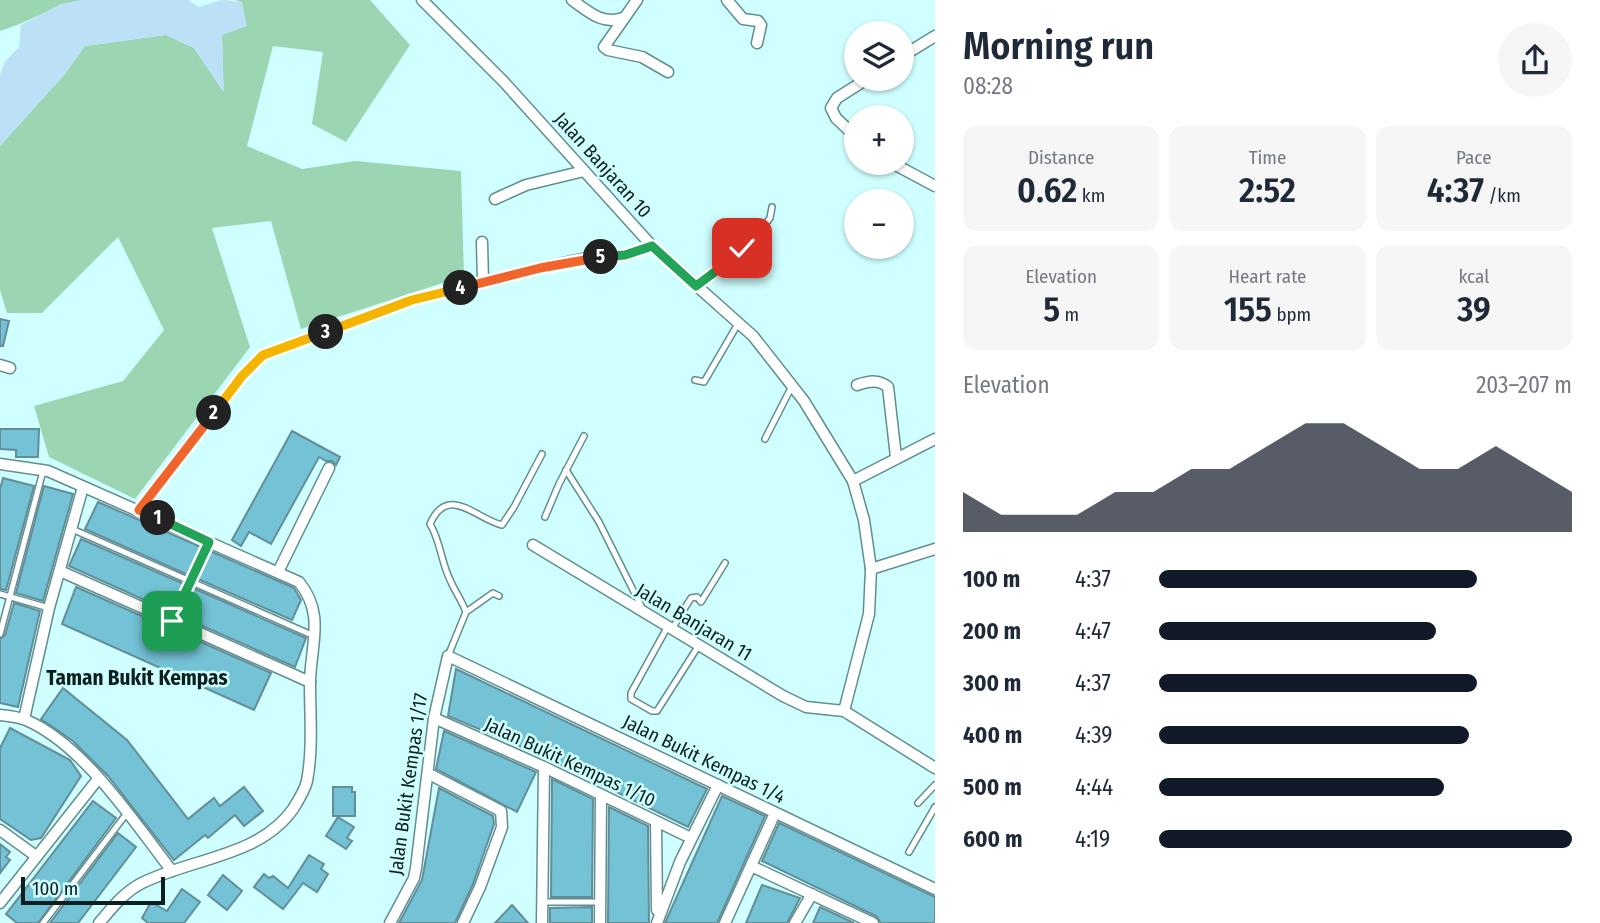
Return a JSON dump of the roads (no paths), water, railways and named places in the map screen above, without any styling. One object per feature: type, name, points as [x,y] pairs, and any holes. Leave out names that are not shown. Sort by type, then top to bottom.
[{"type":"street","name":"Jalan Banjaran 10","points":[[422,0],[504,82],[652,246],[753,336],[804,401],[852,481],[864,520],[871,569],[869,614],[844,711]]},
{"type":"street","points":[[572,0],[605,20],[612,22],[623,18]]},
{"type":"street","points":[[637,0],[604,47],[642,57],[668,72]]},
{"type":"street","points":[[727,0],[743,19],[758,21],[761,25],[757,43]]},
{"type":"street","points":[[914,49],[935,36]]},
{"type":"street","points":[[844,126],[831,108],[837,98],[848,91]]},
{"type":"street","points":[[495,199],[526,185],[584,171]]},
{"type":"street","points":[[914,175],[935,186]]},
{"type":"street","points":[[482,242],[484,282]]},
{"type":"street","points":[[139,510],[242,376],[263,355],[412,300],[571,261],[625,255],[652,246]]},
{"type":"street","points":[[857,385],[874,381],[882,382],[888,387],[896,457]]},
{"type":"street","points":[[852,481],[935,439]]},
{"type":"street","points":[[0,464],[43,470],[278,572],[299,582],[310,596],[315,614],[307,783],[285,819],[265,837],[245,847],[172,870],[140,884],[119,899],[99,923]]},
{"type":"street","points":[[278,572],[329,468]]},
{"type":"street","points":[[24,719],[49,608],[83,487]]},
{"type":"street","name":"Jalan Banjaran 11","points":[[533,545],[783,696],[806,707],[844,711]]},
{"type":"street","points":[[871,569],[935,550]]},
{"type":"street","points":[[60,571],[310,682]]},
{"type":"street","name":"Jalan Bukit Kempas 1/4","points":[[453,659],[935,888]]},
{"type":"street","name":"Jalan Bukit Kempas 1/17","points":[[390,923],[414,878],[434,719],[453,659]]},
{"type":"street","points":[[844,711],[935,768]]},
{"type":"street","points":[[0,715],[24,719],[79,755],[172,870]]},
{"type":"street","name":"Jalan Bukit Kempas 1/10","points":[[434,719],[544,767],[691,838]]},
{"type":"street","points":[[542,923],[544,767]]},
{"type":"street","points":[[429,774],[501,811],[503,819],[480,887],[463,923]]},
{"type":"street","points":[[0,903],[98,779]]},
{"type":"street","points":[[657,923],[691,838],[718,785]]},
{"type":"street","points":[[600,923],[601,795]]},
{"type":"street","points":[[725,923],[775,813]]},
{"type":"street","points":[[656,822],[657,923]]},
{"type":"street","points":[[0,830],[36,856]]},
{"type":"street","points":[[751,866],[873,923]]},
{"type":"street","points":[[795,923],[811,894]]},
{"type":"lane","points":[[696,286],[758,234],[771,218],[772,207]]},
{"type":"lane","points":[[695,380],[704,382],[739,322]]},
{"type":"lane","points":[[765,439],[792,386]]},
{"type":"lane","points":[[545,517],[584,436]]},
{"type":"lane","points":[[453,659],[466,612],[450,582],[437,536],[430,524],[434,514],[446,505],[461,505],[502,525],[542,454]]},
{"type":"lane","points":[[0,634],[43,470]]},
{"type":"lane","points":[[566,470],[606,534],[645,613]]},
{"type":"lane","points":[[72,529],[314,636]]},
{"type":"lane","points":[[172,621],[209,542]]},
{"type":"lane","points":[[699,645],[657,711],[631,699],[631,693],[670,628],[691,598],[697,597],[701,602],[724,563]]},
{"type":"lane","points":[[466,612],[494,593],[499,596]]},
{"type":"lane","points":[[0,594],[49,608]]},
{"type":"lane","points":[[918,803],[935,785]]},
{"type":"lane","points":[[909,852],[935,807]]},
{"type":"lane","points":[[43,923],[127,813]]},
{"type":"lane","points":[[542,902],[599,902]]},
{"type":"water","points":[[81,0],[188,0],[199,7],[222,0],[242,2],[247,26],[222,35],[224,92],[194,48],[166,35],[85,46],[64,75],[0,146],[0,76],[4,63],[19,47],[21,25],[61,4]]},
{"type":"district","name":"Taman Bukit Kempas","points":[[137,678]]}]
